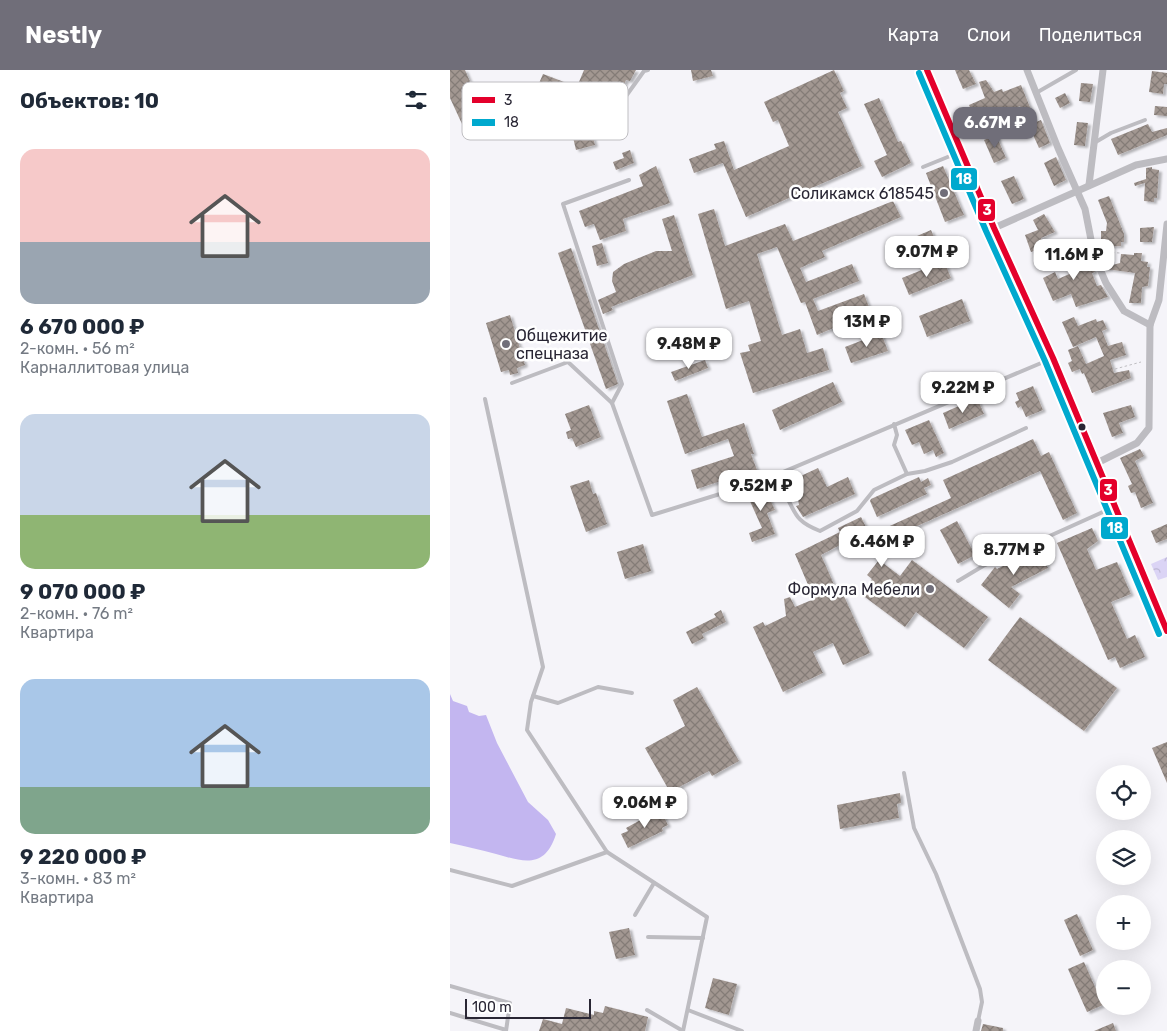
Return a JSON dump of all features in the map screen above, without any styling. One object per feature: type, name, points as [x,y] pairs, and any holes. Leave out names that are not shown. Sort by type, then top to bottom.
[{"type":"street","points":[[927,70],[960,152],[1053,358],[1167,631]]},
{"type":"street","points":[[1027,70],[1085,209],[1094,251],[1106,283],[1124,311],[1150,325]]},
{"type":"street","points":[[1089,185],[1103,70]]},
{"type":"street","points":[[994,228],[1136,165],[1167,158]]},
{"type":"street","points":[[1096,464],[1137,443],[1149,428],[1150,325],[1159,300],[1167,224]]},
{"type":"street","points":[[976,1031],[978,1021]]},
{"type":"lane","points":[[628,93],[644,71],[648,70]]},
{"type":"lane","points":[[1036,94],[1076,70]]},
{"type":"lane","points":[[1094,143],[1111,132],[1144,120]]},
{"type":"lane","points":[[923,167],[960,152]]},
{"type":"lane","points":[[612,403],[622,384],[563,204],[629,180]]},
{"type":"lane","points":[[512,383],[568,362],[612,403],[652,515],[762,481],[1053,358]]},
{"type":"lane","points":[[485,399],[542,667],[533,696],[528,730],[607,852],[708,917],[683,1031],[647,1010]]},
{"type":"lane","points":[[894,424],[897,435],[894,445],[907,474]]},
{"type":"lane","points":[[783,490],[797,518],[806,525],[820,531],[857,511],[874,490],[907,474],[925,471],[952,462],[1026,428]]},
{"type":"lane","points":[[958,581],[983,566],[1114,507]]},
{"type":"lane","points":[[533,696],[558,703],[598,687],[632,694]]},
{"type":"lane","points":[[904,773],[914,828],[936,874],[980,989],[982,1002],[978,1021]]},
{"type":"lane","points":[[450,870],[512,886],[607,852]]},
{"type":"lane","points":[[635,915],[654,883]]},
{"type":"lane","points":[[648,937],[703,938]]},
{"type":"lane","points":[[450,986],[510,1003],[506,1030],[450,1013]]},
{"type":"lane","points":[[688,1010],[742,1031]]},
{"type":"path","points":[[1094,251],[1120,253]]},
{"type":"path","points":[[1115,369],[1132,364],[1150,362]]},
{"type":"green space","points":[[1167,557],[1167,577],[1158,580],[1151,564]]},
{"type":"shaded area","points":[[450,694],[453,701],[467,706],[469,712],[479,716],[486,715],[497,743],[528,802],[548,820],[556,834],[546,853],[540,858],[532,860],[516,859],[450,843]]},
{"type":"building","points":[[450,70],[465,70],[470,82],[462,82],[462,124],[450,98]]},
{"type":"building","points":[[584,70],[636,70],[630,81],[579,82]]},
{"type":"building","points":[[691,70],[711,70],[713,76],[693,81]]},
{"type":"building","points":[[834,70],[844,91],[840,93],[847,108],[838,112],[862,166],[746,217],[723,163],[694,173],[689,159],[716,149],[714,144],[724,141],[734,170],[789,146],[778,120],[773,122],[764,102]]},
{"type":"building","points":[[955,70],[969,70],[976,84],[963,89]]},
{"type":"building","points":[[1152,71],[1167,73],[1167,84],[1164,84],[1163,94],[1149,92]]},
{"type":"building","points":[[543,74],[564,82],[540,82]]},
{"type":"building","points":[[986,80],[994,92],[1002,89],[1003,92],[1021,85],[1036,122],[1041,120],[1050,143],[1039,148],[1020,106],[990,118],[991,121],[978,126],[969,105],[985,98],[979,82]]},
{"type":"building","points":[[1081,83],[1093,84],[1090,102],[1079,101]]},
{"type":"building","points":[[1065,93],[1070,103],[1060,108],[1055,98]]},
{"type":"building","points":[[879,98],[898,142],[901,141],[911,163],[882,177],[874,161],[887,155],[864,104]]},
{"type":"building","points":[[1155,106],[1167,107],[1167,116],[1154,115]]},
{"type":"building","points":[[1077,122],[1088,123],[1085,146],[1074,145]]},
{"type":"building","points":[[1148,124],[1152,132],[1167,128],[1167,135],[1118,155],[1111,139]]},
{"type":"building","points":[[996,135],[1006,158],[994,163],[984,140]]},
{"type":"building","points":[[574,140],[594,140],[595,145],[576,150]]},
{"type":"building","points":[[630,150],[634,163],[616,170],[613,162],[624,158],[622,153]]},
{"type":"building","points":[[1056,157],[1066,180],[1054,186],[1044,163]]},
{"type":"building","points":[[656,166],[670,203],[623,219],[626,231],[600,240],[594,224],[585,227],[579,211],[643,186],[639,175]]},
{"type":"building","points":[[943,166],[964,215],[945,222],[926,173]]},
{"type":"building","points":[[1152,167],[1152,169],[1159,170],[1157,198],[1154,198],[1154,202],[1144,201],[1145,183],[1135,186],[1134,183],[1146,179],[1146,168]]},
{"type":"building","points":[[1014,176],[1024,199],[1012,204],[1001,181]]},
{"type":"building","points":[[1109,196],[1124,234],[1124,242],[1121,242],[1121,246],[1098,247],[1101,231],[1106,231],[1107,223],[1098,200]]},
{"type":"building","points":[[893,201],[901,217],[822,251],[825,257],[800,268],[806,282],[852,264],[859,281],[813,299],[818,311],[864,294],[871,312],[817,335],[805,302],[801,303],[777,247],[757,254],[782,335],[800,329],[807,353],[823,348],[829,370],[753,393],[740,353],[750,351],[748,345],[761,341],[749,301],[726,309],[698,214],[714,209],[725,246],[785,224],[793,241]]},
{"type":"building","points":[[1044,214],[1055,232],[1041,238],[1044,247],[1031,252],[1025,235],[1038,230],[1033,220]]},
{"type":"building","points":[[674,215],[693,275],[611,307],[613,310],[603,314],[598,300],[616,292],[612,281],[613,272],[624,264],[656,251],[672,251],[662,219]]},
{"type":"building","points":[[1154,227],[1152,242],[1140,242],[1140,228]]},
{"type":"building","points":[[931,230],[938,247],[896,265],[889,248]]},
{"type":"building","points":[[602,243],[608,263],[597,266],[592,246]]},
{"type":"building","points":[[1072,246],[1081,269],[1092,264],[1095,272],[1092,273],[1097,286],[1101,285],[1108,297],[1076,307],[1071,294],[1053,301],[1043,278],[1055,272],[1058,279],[1074,272],[1069,258],[1056,264],[1051,252],[1061,248],[1062,251]]},
{"type":"building","points":[[571,248],[618,384],[606,389],[558,253]]},
{"type":"building","points":[[1134,253],[1142,253],[1141,261],[1148,262],[1147,267],[1150,267],[1148,286],[1142,287],[1141,303],[1129,303],[1135,273],[1106,269],[1105,267],[1120,263],[1121,254],[1134,255]]},
{"type":"building","points":[[944,261],[951,278],[909,295],[902,278]]},
{"type":"building","points":[[962,299],[970,321],[927,337],[919,316]]},
{"type":"building","name":"Общежитие спецназа","points":[[510,315],[525,365],[517,368],[518,373],[510,375],[509,370],[501,372],[486,323]]},
{"type":"building","points":[[1074,317],[1078,326],[1096,319],[1097,322],[1103,320],[1107,329],[1102,331],[1108,346],[1122,342],[1126,355],[1110,360],[1114,373],[1129,370],[1131,378],[1092,393],[1084,373],[1082,374],[1080,369],[1072,372],[1068,363],[1072,361],[1068,350],[1078,346],[1086,364],[1104,356],[1096,337],[1073,347],[1062,322]]},
{"type":"building","points":[[881,333],[888,351],[851,363],[845,347]]},
{"type":"building","points":[[705,360],[708,368],[675,381],[671,372]]},
{"type":"building","points":[[833,382],[842,402],[780,430],[772,410]]},
{"type":"building","points":[[1033,386],[1043,410],[1026,417],[1021,406],[1018,408],[1015,402],[1019,400],[1016,393]]},
{"type":"building","points":[[687,394],[702,437],[744,423],[754,454],[751,454],[760,478],[742,483],[739,475],[697,489],[691,470],[734,456],[728,439],[685,454],[667,401]]},
{"type":"building","points":[[977,398],[984,414],[949,429],[943,413]]},
{"type":"building","points":[[589,405],[601,437],[576,447],[572,438],[568,439],[566,432],[571,430],[565,414]]},
{"type":"building","points":[[1131,405],[1135,417],[1119,423],[1123,433],[1112,437],[1103,413]]},
{"type":"building","points":[[929,420],[944,453],[936,457],[933,450],[924,454],[919,442],[912,445],[905,430]]},
{"type":"building","points":[[1033,439],[1041,456],[1049,452],[1077,513],[1063,520],[1040,471],[866,549],[859,535],[821,555],[840,598],[844,596],[870,653],[843,665],[833,643],[813,652],[823,673],[783,692],[753,627],[763,622],[765,626],[786,616],[784,599],[790,597],[795,607],[814,599],[795,554],[840,532],[838,528],[861,517],[870,535],[951,498],[943,480]]},
{"type":"building","points":[[1140,449],[1144,456],[1135,461],[1153,503],[1141,508],[1135,492],[1131,493],[1128,486],[1132,484],[1120,458]]},
{"type":"building","points":[[818,468],[827,487],[848,477],[855,494],[803,517],[796,506],[799,505],[798,499],[790,481]]},
{"type":"building","points":[[919,477],[921,482],[928,478],[931,485],[924,488],[927,494],[877,517],[870,501],[871,499]]},
{"type":"building","points":[[589,480],[593,494],[596,493],[607,524],[586,532],[570,486]]},
{"type":"building","points":[[763,485],[775,510],[767,513],[775,534],[752,542],[749,533],[762,528],[745,490]]},
{"type":"building","points":[[957,521],[975,555],[958,564],[940,530]]},
{"type":"building","points":[[1167,524],[1167,539],[1156,543],[1151,531]]},
{"type":"building","points":[[1092,528],[1098,541],[1087,549],[1096,570],[1117,562],[1131,594],[1111,602],[1127,639],[1135,635],[1145,657],[1120,668],[1115,657],[1108,660],[1057,543]]},
{"type":"building","points":[[643,544],[651,571],[625,579],[617,552]]},
{"type":"building","points":[[1038,548],[1048,568],[1011,587],[1020,594],[1009,608],[981,585],[995,567],[997,569]]},
{"type":"building","points":[[879,560],[900,576],[912,560],[988,617],[964,648],[916,612],[905,627],[861,594],[872,579],[867,575]]},
{"type":"building","points":[[721,610],[726,622],[702,634],[704,638],[692,644],[686,632],[716,617],[714,614]]},
{"type":"building","points":[[1020,617],[1117,688],[1084,731],[988,660]]},
{"type":"building","points":[[697,687],[739,761],[712,776],[709,771],[670,792],[645,748],[685,726],[673,700]]},
{"type":"building","points":[[1167,742],[1167,783],[1152,748]]},
{"type":"building","points":[[900,793],[901,803],[897,804],[899,818],[840,829],[837,805]]},
{"type":"building","points":[[661,811],[668,825],[662,828],[663,831],[628,848],[621,834],[628,831],[626,828],[653,813],[654,815]]},
{"type":"building","points":[[1077,914],[1093,950],[1080,956],[1064,920]]},
{"type":"building","points":[[629,928],[635,955],[616,959],[609,932]]},
{"type":"building","points":[[1084,962],[1096,989],[1096,1008],[1087,1012],[1068,969]]},
{"type":"building","points":[[713,978],[737,984],[729,1015],[705,1008]]},
{"type":"building","points":[[605,1006],[648,1017],[645,1031],[539,1031],[543,1019],[562,1024],[566,1008],[594,1015],[594,1011],[603,1013]]},
{"type":"building","points":[[1113,1023],[1116,1031],[1094,1031]]},
{"type":"building","points":[[983,1024],[1003,1028],[1003,1031],[981,1031]]},
{"type":"transit line","name":"3","points":[[927,70],[994,228],[1053,358],[1167,631]]},
{"type":"transit line","name":"18","points":[[919,73],[986,231],[1045,361],[1159,634]]},
{"type":"place","name":"Соликамск 618545","points":[[944,193]]},
{"type":"place","name":"Общежитие спецназа","points":[[506,344]]},
{"type":"place","name":"Формула Мебели","points":[[930,589]]}]
